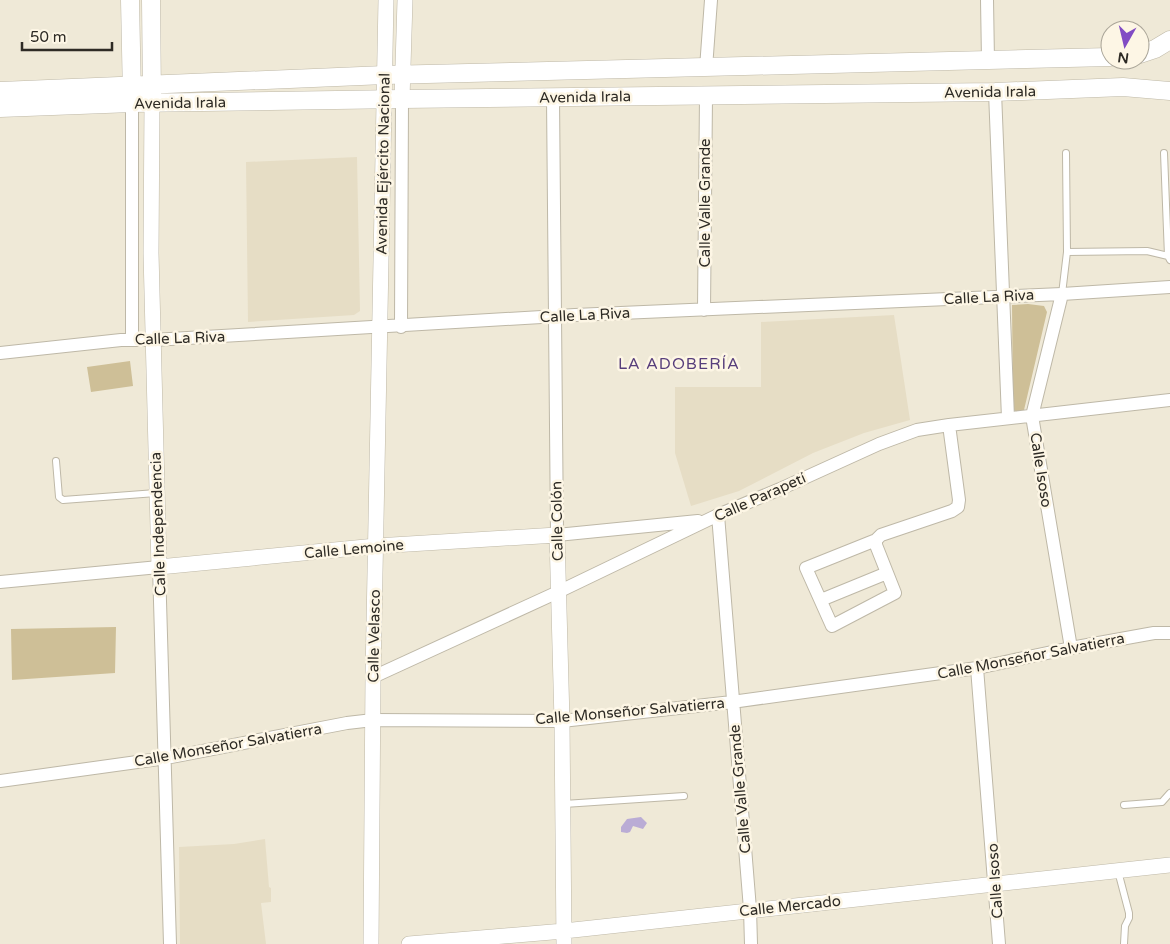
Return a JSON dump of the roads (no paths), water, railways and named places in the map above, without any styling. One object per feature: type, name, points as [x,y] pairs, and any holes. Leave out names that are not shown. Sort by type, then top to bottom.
[{"type":"main road","points":[[130,0],[132,95]]},
{"type":"main road","points":[[151,0],[152,94]]},
{"type":"main road","points":[[1150,50],[1170,40]]},
{"type":"main road","points":[[1150,55],[1170,56]]},
{"type":"main road","name":"Avenida Irala","points":[[0,108],[132,95],[385,76],[1100,57]]},
{"type":"main road","name":"Avenida Irala","points":[[152,94],[402,99],[995,92],[1123,87],[1170,91]]},
{"type":"main road","points":[[1146,88],[1170,102]]},
{"type":"main road","name":"Avenida Irala","points":[[0,91],[132,95]]},
{"type":"street","name":"Avenida Ejército Nacional","points":[[380,328],[386,0]]},
{"type":"street","name":"Avenida Ejército Nacional","points":[[401,326],[402,99],[405,0]]},
{"type":"street","points":[[706,68],[711,0]]},
{"type":"street","points":[[987,0],[988,60]]},
{"type":"street","points":[[995,92],[1008,418]]},
{"type":"street","name":"Calle Independencia","points":[[152,94],[151,252],[170,944]]},
{"type":"street","points":[[132,95],[132,340]]},
{"type":"street","name":"Calle Valle Grande","points":[[704,310],[706,96]]},
{"type":"street","name":"Calle Colón","points":[[553,98],[557,535],[562,721],[564,937]]},
{"type":"street","name":"Calle La Riva","points":[[0,353],[121,340],[380,328],[555,316],[1062,294],[1170,287]]},
{"type":"street","name":"Calle Isoso","points":[[1062,294],[1032,416],[1071,648]]},
{"type":"street","name":"Calle Velasco","points":[[372,944],[373,677],[380,328]]},
{"type":"street","name":"Calle Parapetí","points":[[373,677],[558,592],[713,517],[879,444],[916,430],[1170,400]]},
{"type":"street","points":[[876,540],[876,545],[895,593],[832,626],[806,568],[876,540],[881,535],[952,511],[958,507],[959,500],[949,425]]},
{"type":"street","name":"Calle Valle Grande","points":[[713,517],[732,702],[750,909],[751,944]]},
{"type":"street","name":"Calle Lemoine","points":[[0,582],[376,546],[557,535],[713,517]]},
{"type":"street","points":[[820,600],[887,572]]},
{"type":"street","name":"Calle Monseñor Salvatierra","points":[[0,781],[166,758],[347,723],[373,720],[562,721],[732,702],[977,668],[1071,648],[1154,633],[1170,633]]},
{"type":"street","name":"Calle Isoso","points":[[977,668],[999,944]]},
{"type":"street","name":"Calle Mercado","points":[[409,944],[564,937],[750,909],[995,885],[1170,865]]},
{"type":"lane","points":[[1062,294],[1067,252],[1066,153]]},
{"type":"lane","points":[[1067,252],[1147,251],[1169,258],[1164,153]]},
{"type":"lane","points":[[56,461],[59,497],[63,500],[157,493]]},
{"type":"lane","points":[[1124,804],[1162,802],[1170,793]]},
{"type":"lane","points":[[562,804],[684,796]]},
{"type":"lane","points":[[1118,871],[1129,913],[1125,926],[1124,944]]},
{"type":"district","name":"LA ADOBERÍA","points":[[679,363]]}]
